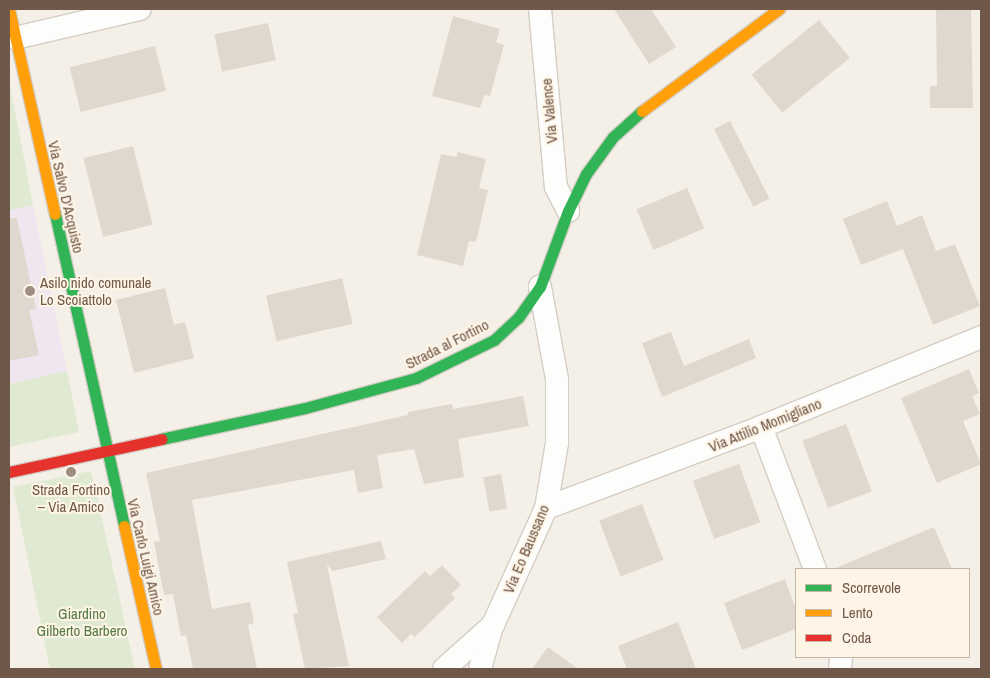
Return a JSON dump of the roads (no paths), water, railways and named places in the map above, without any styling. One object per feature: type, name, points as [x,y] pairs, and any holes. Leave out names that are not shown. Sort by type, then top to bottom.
[{"type":"street","name":"Via Salvo D'Acquisto","points":[[9,9],[107,450]]},
{"type":"street","points":[[15,38],[140,9]]},
{"type":"street","name":"Via Valence","points":[[540,9],[556,187],[568,211]]},
{"type":"street","name":"Strada al Fortino","points":[[9,472],[305,408],[416,378],[494,340],[518,318],[540,288],[568,211],[586,174],[613,137],[644,110],[779,9]]},
{"type":"street","name":"Via Eo Baussano","points":[[444,669],[493,626],[546,508],[556,443],[558,379],[540,288]]},
{"type":"street","name":"Via Attilio Momigliano","points":[[546,508],[761,427],[981,337]]},
{"type":"street","points":[[761,427],[815,568]]},
{"type":"street","name":"Via Carlo Luigi Amico","points":[[107,450],[156,669]]},
{"type":"street","points":[[480,669],[493,626]]},
{"type":"place","name":"Asilo nido comunale Lo Scoiattolo","points":[[30,291]]},
{"type":"place","name":"Strada Fortino – Via Amico","points":[[71,472]]},
{"type":"park label","name":"Giardino Gilberto Barbero","points":[[82,622]]}]
